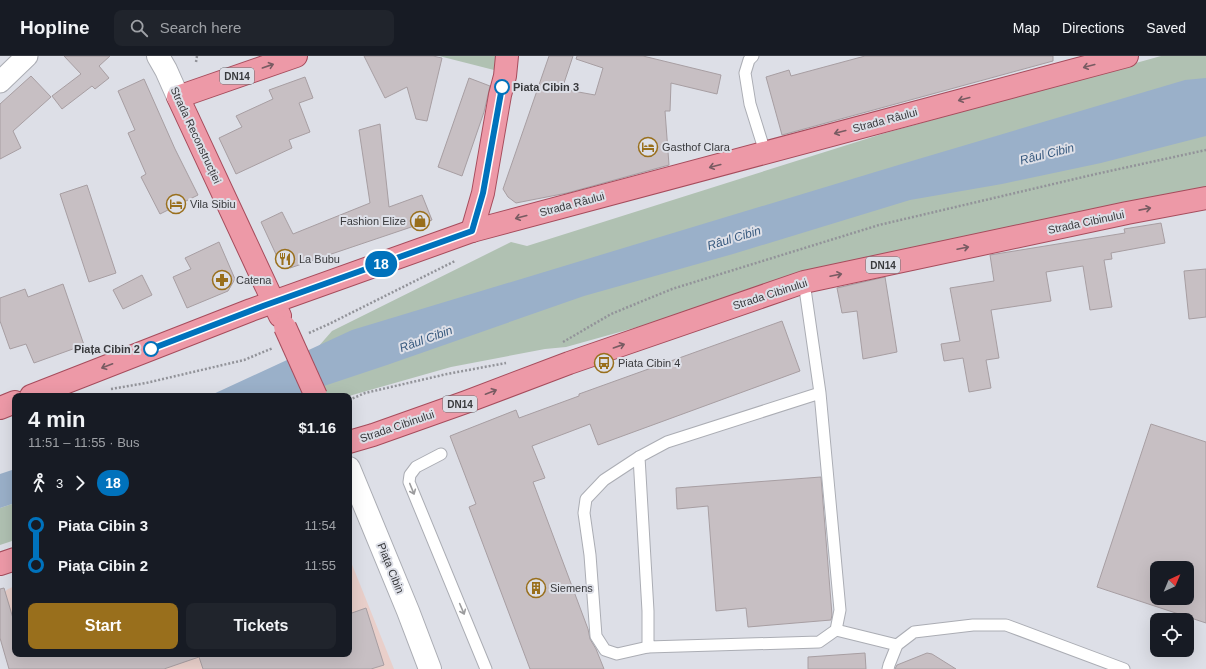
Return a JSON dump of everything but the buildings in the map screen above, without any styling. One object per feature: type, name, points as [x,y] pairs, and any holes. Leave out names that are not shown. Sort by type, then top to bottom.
[{"type":"main road","name":"DN14","points":[[178,97],[296,56]]},
{"type":"main road","points":[[472,231],[483,193],[506,66],[516,56]]},
{"type":"main road","name":"Strada Râului","points":[[39,393],[274,302],[472,231],[1127,56]]},
{"type":"main road","name":"Strada Reconstrucției","points":[[178,97],[274,302]]},
{"type":"main road","name":"Strada Cibinului","points":[[352,441],[466,402],[569,363],[804,282],[1127,213],[1206,198]]},
{"type":"main road","points":[[274,302],[315,393]]},
{"type":"main road","points":[[0,408],[12,403]]},
{"type":"main road","points":[[0,564],[12,560]]},
{"type":"street","points":[[0,82],[28,56]]},
{"type":"street","name":"Strada Reconstrucției","points":[[158,56],[178,97]]},
{"type":"street","name":"Piața Cibin","points":[[352,475],[430,669]]},
{"type":"lane","points":[[753,56],[749,60],[745,73],[752,110],[765,152]]},
{"type":"lane","points":[[804,282],[820,393],[840,610],[836,630],[819,642],[648,647],[616,654],[605,650],[596,636],[590,555],[584,513],[586,499],[604,480],[639,457],[666,442],[820,393]]},
{"type":"lane","points":[[441,454],[416,468],[410,475],[409,482],[486,669]]},
{"type":"lane","points":[[639,457],[648,611],[648,647]]},
{"type":"lane","points":[[888,669],[897,645],[914,632],[973,626],[1006,625],[1124,669]]},
{"type":"lane","points":[[836,630],[897,645]]},
{"type":"path","points":[[196,62],[197,56]]},
{"type":"path","points":[[557,344],[611,314],[672,289],[879,225],[1206,150]]},
{"type":"path","points":[[352,399],[366,393],[447,374],[510,362]]},
{"type":"shaded area","points":[[352,564],[394,669],[9,669],[0,638],[0,610],[3,593],[12,587],[12,657],[352,657]]},
{"type":"green space","points":[[439,56],[499,56],[494,70]]},
{"type":"green space","points":[[1161,56],[1206,56],[1206,198],[806,280],[566,347],[545,349],[451,367],[352,395],[352,393],[278,393],[332,331],[511,242],[527,246],[882,134]]},
{"type":"green space","points":[[12,504],[12,541],[0,545],[0,508]]},
{"type":"water","name":"Râul Cibin","points":[[1206,78],[1206,136],[1101,163],[1002,184],[910,200],[733,254],[584,296],[303,393],[216,393],[352,330],[1185,80]]},
{"type":"water","points":[[12,470],[12,504],[0,508],[0,474]]},
{"type":"bus line","name":"18","points":[[151,349],[263,306],[472,231],[483,193],[502,87]]},
{"type":"place","name":"Piata Cibin 3","points":[[502,87]]},
{"type":"place","name":"Gasthof Clara","points":[[648,147]]},
{"type":"place","name":"Vila Sibiu","points":[[176,204]]},
{"type":"place","name":"Fashion Elize","points":[[420,221]]},
{"type":"place","name":"La Bubu","points":[[285,259]]},
{"type":"place","name":"Catena","points":[[222,280]]},
{"type":"place","name":"Piața Cibin 2","points":[[151,349]]},
{"type":"place","name":"Piata Cibin 4","points":[[604,363]]},
{"type":"place","name":"Siemens","points":[[536,588]]}]
